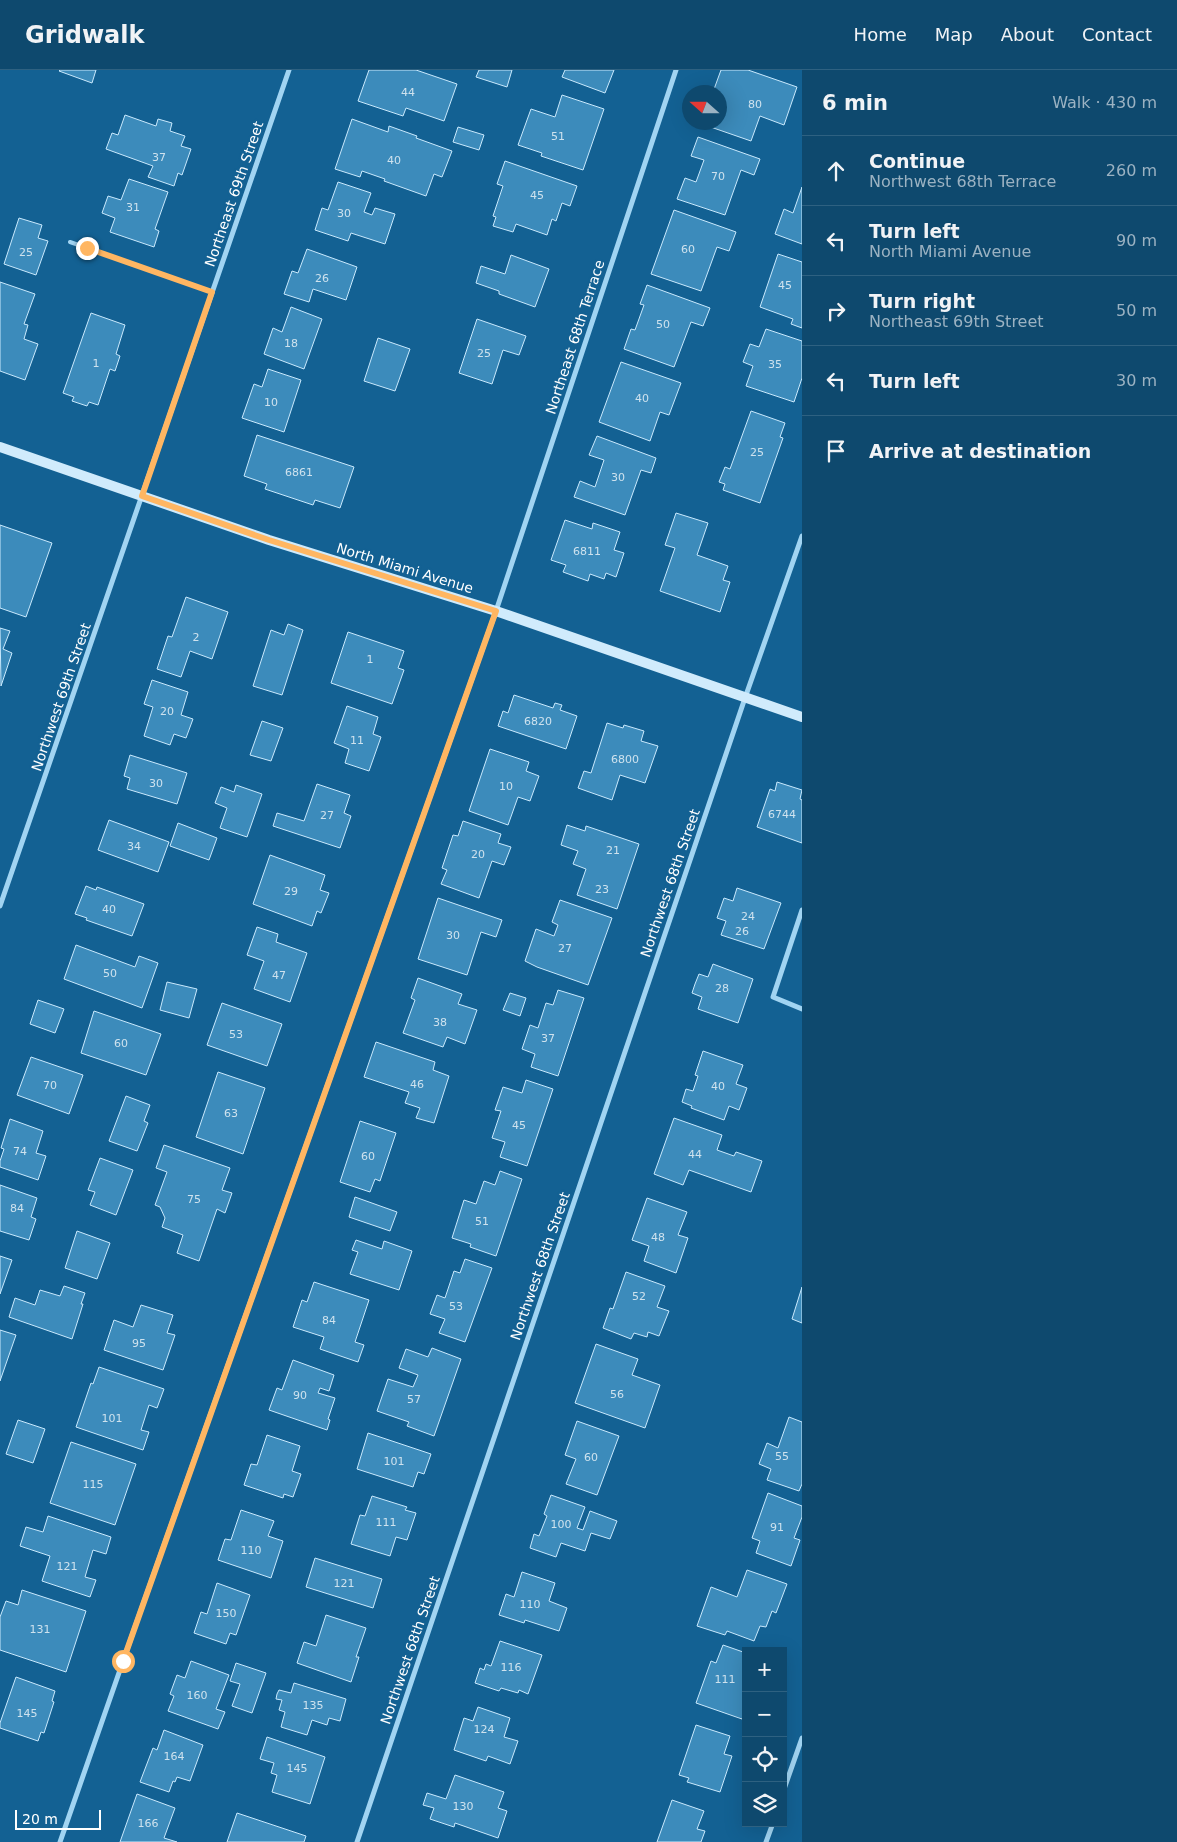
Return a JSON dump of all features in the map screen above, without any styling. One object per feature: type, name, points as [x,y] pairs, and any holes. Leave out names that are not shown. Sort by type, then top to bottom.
[{"type":"main road","name":"North Miami Avenue","points":[[0,447],[269,540],[496,611],[802,718]]},
{"type":"street","name":"Northeast 69th Street","points":[[142,496],[289,70]]},
{"type":"street","name":"Northeast 68th Terrace","points":[[60,1842],[496,611],[676,70]]},
{"type":"street","name":"Northwest 69th Street","points":[[0,906],[142,496]]},
{"type":"street","name":"Northwest 68th Street","points":[[356,1842],[745,698],[802,536]]},
{"type":"street","points":[[802,910],[773,997],[802,1009]]},
{"type":"street","points":[[787,1782],[802,1738]]},
{"type":"street","points":[[766,1842],[771,1827]]},
{"type":"lane","points":[[70,242],[212,292]]},
{"type":"building","points":[[60,70],[96,70],[92,83]]},
{"type":"building","points":[[369,70],[416,70],[457,84],[444,121],[406,108],[403,116],[358,101]]},
{"type":"building","points":[[479,70],[512,70],[507,87],[476,77]]},
{"type":"building","points":[[565,70],[614,70],[605,93],[562,77]]},
{"type":"building","points":[[721,70],[748,70],[797,87],[784,125],[760,116],[751,141],[719,130],[727,130],[727,85],[716,85]]},
{"type":"building","points":[[562,95],[604,109],[583,170],[541,156],[542,153],[518,145],[531,109],[555,117]]},
{"type":"building","points":[[125,115],[156,126],[158,119],[172,123],[170,131],[185,136],[181,146],[191,149],[182,175],[178,173],[174,186],[148,177],[153,166],[106,149],[112,133],[118,135]]},
{"type":"building","points":[[352,119],[388,132],[389,126],[452,151],[442,177],[434,174],[426,196],[362,171],[360,177],[335,169]]},
{"type":"building","points":[[458,127],[484,135],[479,150],[453,142]]},
{"type":"building","points":[[698,137],[760,159],[754,175],[741,170],[725,215],[677,199],[685,178],[696,182],[704,160],[691,156]]},
{"type":"building","points":[[505,161],[577,186],[570,206],[562,203],[556,221],[552,219],[547,235],[516,224],[513,232],[493,226],[496,217],[493,216],[503,186],[497,184]]},
{"type":"building","points":[[129,179],[168,192],[155,229],[159,231],[154,247],[110,232],[115,218],[102,213],[108,196],[121,200]]},
{"type":"building","points":[[338,182],[371,193],[364,212],[372,215],[375,208],[395,214],[385,244],[351,233],[348,241],[315,230],[322,208],[328,210]]},
{"type":"building","points":[[802,187],[802,244],[775,234],[784,209],[793,213]]},
{"type":"building","points":[[674,210],[736,232],[729,251],[717,247],[701,291],[651,274]]},
{"type":"building","points":[[19,218],[42,225],[38,238],[48,241],[36,275],[4,264]]},
{"type":"building","points":[[307,249],[357,267],[346,300],[313,289],[309,302],[284,294],[292,271],[298,273]]},
{"type":"building","points":[[778,254],[802,262],[802,328],[791,324],[793,319],[760,307]]},
{"type":"building","points":[[511,255],[549,269],[535,307],[499,294],[499,291],[476,283],[481,266],[505,274]]},
{"type":"building","points":[[0,282],[35,294],[24,324],[28,325],[24,339],[38,344],[25,380],[0,371]]},
{"type":"building","points":[[647,285],[710,308],[703,326],[691,322],[674,367],[624,349],[631,329],[635,330],[644,305],[640,304]]},
{"type":"building","points":[[291,307],[322,319],[304,369],[264,354],[273,328],[282,332]]},
{"type":"building","points":[[91,313],[125,325],[116,354],[120,356],[115,371],[110,369],[98,405],[89,402],[87,406],[72,401],[74,397],[63,393]]},
{"type":"building","points":[[477,319],[526,336],[519,355],[503,350],[492,384],[459,373]]},
{"type":"building","points":[[766,329],[802,341],[802,378],[794,402],[746,386],[753,366],[743,362],[750,344],[759,347]]},
{"type":"building","points":[[378,338],[410,349],[395,391],[364,381]]},
{"type":"building","points":[[621,362],[681,383],[669,415],[660,412],[650,441],[599,422]]},
{"type":"building","points":[[268,369],[301,380],[284,432],[242,418],[254,384],[262,387]]},
{"type":"building","points":[[751,411],[785,423],[780,437],[783,438],[760,503],[723,490],[725,484],[719,482],[725,467],[730,469]]},
{"type":"building","points":[[257,435],[354,467],[340,508],[315,500],[313,505],[265,489],[267,484],[244,476]]},
{"type":"building","points":[[597,436],[656,458],[651,473],[641,470],[625,515],[574,497],[580,481],[595,487],[604,460],[589,455]]},
{"type":"building","points":[[676,513],[708,523],[697,555],[728,566],[723,580],[730,582],[720,612],[660,591],[675,548],[665,545]]},
{"type":"building","points":[[565,520],[592,529],[593,523],[620,532],[614,550],[624,553],[616,577],[606,573],[604,579],[590,574],[588,581],[563,572],[566,565],[551,560]]},
{"type":"building","points":[[0,525],[52,543],[26,617],[0,608]]},
{"type":"building","points":[[186,597],[228,612],[212,659],[190,651],[181,677],[157,669],[168,636],[172,637]]},
{"type":"building","points":[[288,624],[303,630],[282,695],[253,686],[271,630],[284,635]]},
{"type":"building","points":[[0,628],[10,631],[3,649],[12,653],[1,686]]},
{"type":"building","points":[[348,632],[404,651],[398,668],[404,670],[392,704],[331,683]]},
{"type":"building","points":[[152,680],[188,692],[181,715],[193,719],[186,738],[174,734],[170,745],[144,736],[153,707],[144,704]]},
{"type":"building","points":[[514,695],[553,708],[555,703],[562,705],[560,710],[577,716],[566,749],[498,726],[503,711],[508,713]]},
{"type":"building","points":[[347,706],[378,717],[373,734],[381,737],[369,771],[345,763],[349,749],[334,743]]},
{"type":"building","points":[[262,721],[283,728],[271,761],[250,755]]},
{"type":"building","points":[[607,723],[623,728],[624,725],[644,731],[641,741],[658,746],[645,783],[620,775],[612,800],[578,788],[584,771],[591,773]]},
{"type":"building","points":[[490,749],[529,762],[526,771],[539,776],[530,801],[518,797],[508,825],[469,811]]},
{"type":"building","points":[[130,755],[187,773],[177,804],[127,789],[130,778],[124,776]]},
{"type":"building","points":[[777,782],[802,790],[800,799],[802,800],[802,843],[757,827],[770,789],[775,791]]},
{"type":"building","points":[[317,784],[350,795],[344,813],[351,816],[340,848],[273,826],[277,813],[304,821]]},
{"type":"building","points":[[236,785],[262,794],[247,837],[220,828],[227,808],[215,803],[221,787],[234,792]]},
{"type":"building","points":[[109,820],[169,842],[158,872],[98,850]]},
{"type":"building","points":[[463,821],[501,834],[498,843],[511,847],[504,865],[492,861],[479,898],[441,884],[447,870],[442,868],[453,835],[458,836]]},
{"type":"building","points":[[178,823],[217,838],[209,860],[170,846]]},
{"type":"building","points":[[567,825],[585,831],[586,826],[639,844],[617,909],[577,895],[586,869],[573,864],[578,851],[561,845]]},
{"type":"building","points":[[270,855],[325,875],[320,890],[329,893],[321,913],[317,911],[312,926],[253,904]]},
{"type":"building","points":[[86,886],[96,890],[97,887],[144,904],[132,936],[86,920],[87,918],[75,914]]},
{"type":"building","points":[[737,888],[781,903],[764,949],[721,935],[726,921],[717,918],[724,898],[733,901]]},
{"type":"building","points":[[438,898],[502,920],[496,937],[481,932],[467,975],[418,959]]},
{"type":"building","points":[[560,900],[612,918],[588,985],[525,961],[536,929],[554,936],[558,925],[552,922]]},
{"type":"building","points":[[257,927],[278,934],[276,942],[307,953],[290,1002],[254,989],[264,961],[247,955]]},
{"type":"building","points":[[76,945],[135,967],[139,956],[158,963],[142,1008],[64,979]]},
{"type":"building","points":[[713,964],[753,979],[738,1023],[698,1009],[702,997],[692,993],[695,984],[699,974],[708,977]]},
{"type":"building","points":[[418,978],[462,994],[458,1004],[477,1010],[465,1044],[447,1037],[443,1047],[403,1033],[415,1000],[411,998]]},
{"type":"building","points":[[167,982],[197,989],[189,1018],[160,1010]]},
{"type":"building","points":[[558,990],[584,998],[558,1076],[531,1067],[535,1054],[522,1049],[530,1025],[538,1028],[546,1003],[553,1005]]},
{"type":"building","points":[[510,993],[526,998],[520,1016],[503,1010]]},
{"type":"building","points":[[38,1000],[64,1009],[55,1033],[30,1024]]},
{"type":"building","points":[[222,1003],[282,1024],[267,1066],[207,1045]]},
{"type":"building","points":[[94,1011],[161,1034],[146,1075],[81,1053]]},
{"type":"building","points":[[376,1042],[435,1062],[433,1070],[449,1076],[434,1123],[416,1118],[420,1108],[405,1103],[409,1092],[364,1077]]},
{"type":"building","points":[[703,1051],[743,1065],[736,1084],[747,1088],[739,1110],[729,1106],[724,1120],[691,1108],[692,1106],[682,1102],[686,1089],[693,1091],[698,1076],[695,1075]]},
{"type":"building","points":[[31,1057],[83,1075],[69,1114],[17,1095]]},
{"type":"building","points":[[218,1072],[265,1088],[243,1154],[196,1137]]},
{"type":"building","points":[[526,1080],[553,1089],[527,1166],[500,1157],[505,1142],[492,1138],[501,1111],[495,1110],[503,1087],[522,1093]]},
{"type":"building","points":[[126,1096],[150,1105],[144,1121],[148,1123],[137,1151],[109,1141]]},
{"type":"building","points":[[674,1118],[722,1135],[717,1150],[734,1156],[736,1152],[762,1161],[751,1192],[689,1170],[683,1185],[654,1174]]},
{"type":"building","points":[[10,1119],[43,1131],[36,1153],[46,1156],[38,1180],[0,1167],[4,1149],[1,1148]]},
{"type":"building","points":[[360,1121],[396,1133],[380,1181],[375,1179],[370,1192],[340,1182]]},
{"type":"building","points":[[164,1145],[230,1168],[222,1190],[232,1193],[225,1213],[217,1209],[199,1261],[177,1253],[183,1235],[162,1227],[165,1218],[160,1207],[155,1205],[167,1172],[156,1168]]},
{"type":"building","points":[[100,1158],[133,1170],[116,1215],[90,1205],[95,1192],[88,1190]]},
{"type":"building","points":[[500,1171],[522,1179],[496,1256],[470,1247],[471,1244],[452,1238],[464,1200],[476,1204],[484,1181],[495,1185]]},
{"type":"building","points":[[0,1185],[37,1198],[31,1217],[36,1219],[29,1240],[0,1231]]},
{"type":"building","points":[[355,1197],[397,1212],[390,1231],[349,1217]]},
{"type":"building","points":[[647,1198],[687,1212],[678,1235],[688,1238],[676,1273],[644,1261],[649,1246],[632,1240]]},
{"type":"building","points":[[77,1231],[110,1243],[97,1279],[65,1268]]},
{"type":"building","points":[[356,1240],[382,1249],[384,1241],[412,1251],[399,1290],[350,1274],[358,1252],[352,1250]]},
{"type":"building","points":[[0,1256],[12,1260],[0,1294]]},
{"type":"building","points":[[465,1259],[492,1268],[465,1342],[439,1333],[445,1319],[430,1314],[437,1295],[445,1298],[454,1271],[460,1273]]},
{"type":"building","points":[[626,1272],[665,1286],[657,1307],[669,1311],[659,1336],[648,1332],[647,1337],[634,1333],[631,1339],[603,1328],[610,1308],[613,1309]]},
{"type":"building","points":[[314,1282],[369,1300],[355,1342],[364,1345],[358,1362],[320,1349],[324,1337],[293,1327],[302,1300],[307,1302]]},
{"type":"building","points":[[64,1286],[85,1293],[72,1339],[9,1317],[15,1298],[35,1305],[40,1290],[60,1296]]},
{"type":"building","points":[[802,1287],[802,1323],[792,1319]]},
{"type":"building","points":[[141,1305],[173,1315],[167,1333],[175,1335],[163,1370],[104,1350],[114,1320],[133,1327]]},
{"type":"building","points":[[0,1330],[16,1335],[0,1381]]},
{"type":"building","points":[[596,1344],[638,1359],[632,1375],[660,1385],[645,1428],[575,1403]]},
{"type":"building","points":[[432,1348],[461,1359],[434,1436],[407,1426],[409,1422],[377,1411],[388,1379],[413,1387],[418,1375],[399,1368],[406,1349],[428,1357]]},
{"type":"building","points":[[293,1360],[334,1375],[329,1391],[320,1388],[318,1393],[335,1398],[328,1419],[330,1420],[327,1430],[269,1410],[277,1388],[282,1390]]},
{"type":"building","points":[[99,1367],[164,1389],[157,1408],[149,1405],[141,1430],[149,1432],[143,1450],[76,1427],[91,1383],[93,1384]]},
{"type":"building","points":[[789,1417],[802,1422],[802,1484],[799,1491],[767,1480],[771,1469],[759,1464],[767,1443],[778,1448]]},
{"type":"building","points":[[18,1420],[45,1429],[33,1463],[6,1454]]},
{"type":"building","points":[[577,1421],[619,1436],[597,1495],[566,1484],[576,1459],[565,1455]]},
{"type":"building","points":[[368,1433],[431,1454],[424,1474],[418,1472],[413,1487],[357,1469]]},
{"type":"building","points":[[267,1435],[300,1446],[292,1471],[301,1474],[293,1497],[284,1494],[283,1498],[244,1485],[251,1464],[257,1465]]},
{"type":"building","points":[[71,1442],[136,1464],[115,1525],[50,1503]]},
{"type":"building","points":[[768,1493],[802,1506],[802,1517],[794,1538],[800,1540],[791,1566],[756,1553],[760,1541],[752,1538]]},
{"type":"building","points":[[551,1495],[585,1507],[577,1528],[583,1530],[590,1511],[617,1521],[610,1539],[591,1533],[585,1551],[561,1543],[556,1557],[530,1548],[534,1534],[539,1536],[547,1516],[544,1514]]},
{"type":"building","points":[[372,1496],[407,1507],[405,1510],[416,1513],[407,1540],[396,1537],[390,1556],[351,1544],[360,1515],[365,1516]]},
{"type":"building","points":[[241,1510],[274,1521],[268,1536],[283,1541],[271,1578],[218,1560],[225,1539],[231,1540]]},
{"type":"building","points":[[48,1516],[111,1537],[106,1554],[93,1550],[85,1577],[96,1580],[90,1597],[42,1581],[50,1556],[20,1546],[26,1527],[43,1532]]},
{"type":"building","points":[[315,1558],[382,1579],[373,1608],[306,1587]]},
{"type":"building","points":[[747,1570],[787,1584],[776,1613],[772,1611],[766,1627],[760,1626],[754,1641],[727,1631],[725,1635],[697,1626],[711,1587],[737,1597]]},
{"type":"building","points":[[522,1572],[555,1583],[549,1601],[567,1608],[559,1631],[525,1620],[524,1623],[499,1615],[506,1594],[514,1597]]},
{"type":"building","points":[[217,1583],[250,1595],[236,1635],[230,1633],[226,1644],[194,1633],[201,1612],[207,1614]]},
{"type":"building","points":[[22,1590],[86,1611],[66,1672],[0,1650],[0,1617],[6,1601],[18,1605]]},
{"type":"building","points":[[326,1615],[366,1628],[356,1657],[359,1657],[351,1682],[297,1663],[304,1642],[316,1646]]},
{"type":"building","points":[[500,1641],[542,1655],[528,1694],[519,1690],[518,1693],[501,1688],[499,1691],[475,1683],[480,1668],[484,1670],[486,1664],[491,1666]]},
{"type":"building","points":[[723,1645],[742,1652],[742,1719],[696,1703],[711,1661],[716,1663]]},
{"type":"building","points":[[191,1661],[229,1675],[216,1709],[225,1712],[218,1729],[168,1711],[174,1696],[170,1694],[177,1675],[185,1678]]},
{"type":"building","points":[[236,1663],[266,1673],[252,1713],[232,1706],[240,1684],[230,1681]]},
{"type":"building","points":[[16,1677],[55,1691],[52,1701],[54,1702],[44,1733],[41,1732],[38,1741],[0,1728]]},
{"type":"building","points":[[294,1683],[346,1699],[340,1721],[329,1718],[327,1725],[312,1720],[307,1735],[281,1727],[285,1712],[279,1710],[282,1700],[276,1699],[277,1694],[279,1690],[291,1693]]},
{"type":"building","points":[[478,1707],[510,1718],[504,1737],[518,1741],[510,1764],[488,1756],[486,1761],[454,1750],[464,1718],[473,1721]]},
{"type":"building","points":[[696,1725],[730,1736],[724,1754],[732,1756],[720,1792],[687,1782],[689,1778],[679,1775]]},
{"type":"building","points":[[164,1730],[203,1745],[190,1781],[177,1777],[175,1782],[173,1781],[169,1792],[140,1782],[153,1748],[157,1750]]},
{"type":"building","points":[[267,1737],[325,1757],[310,1804],[272,1792],[277,1775],[271,1773],[274,1763],[260,1759]]},
{"type":"building","points":[[455,1775],[504,1792],[498,1808],[507,1811],[498,1838],[455,1823],[454,1827],[430,1819],[434,1808],[423,1805],[427,1793],[446,1799]]},
{"type":"building","points":[[137,1794],[175,1808],[164,1838],[177,1842],[120,1842]]},
{"type":"building","points":[[672,1800],[704,1811],[697,1829],[705,1831],[701,1842],[657,1842]]},
{"type":"building","points":[[237,1813],[306,1836],[304,1842],[227,1842]]},
{"type":"route","points":[[87,248],[212,292],[142,496],[269,540],[496,611],[123,1661]]}]
